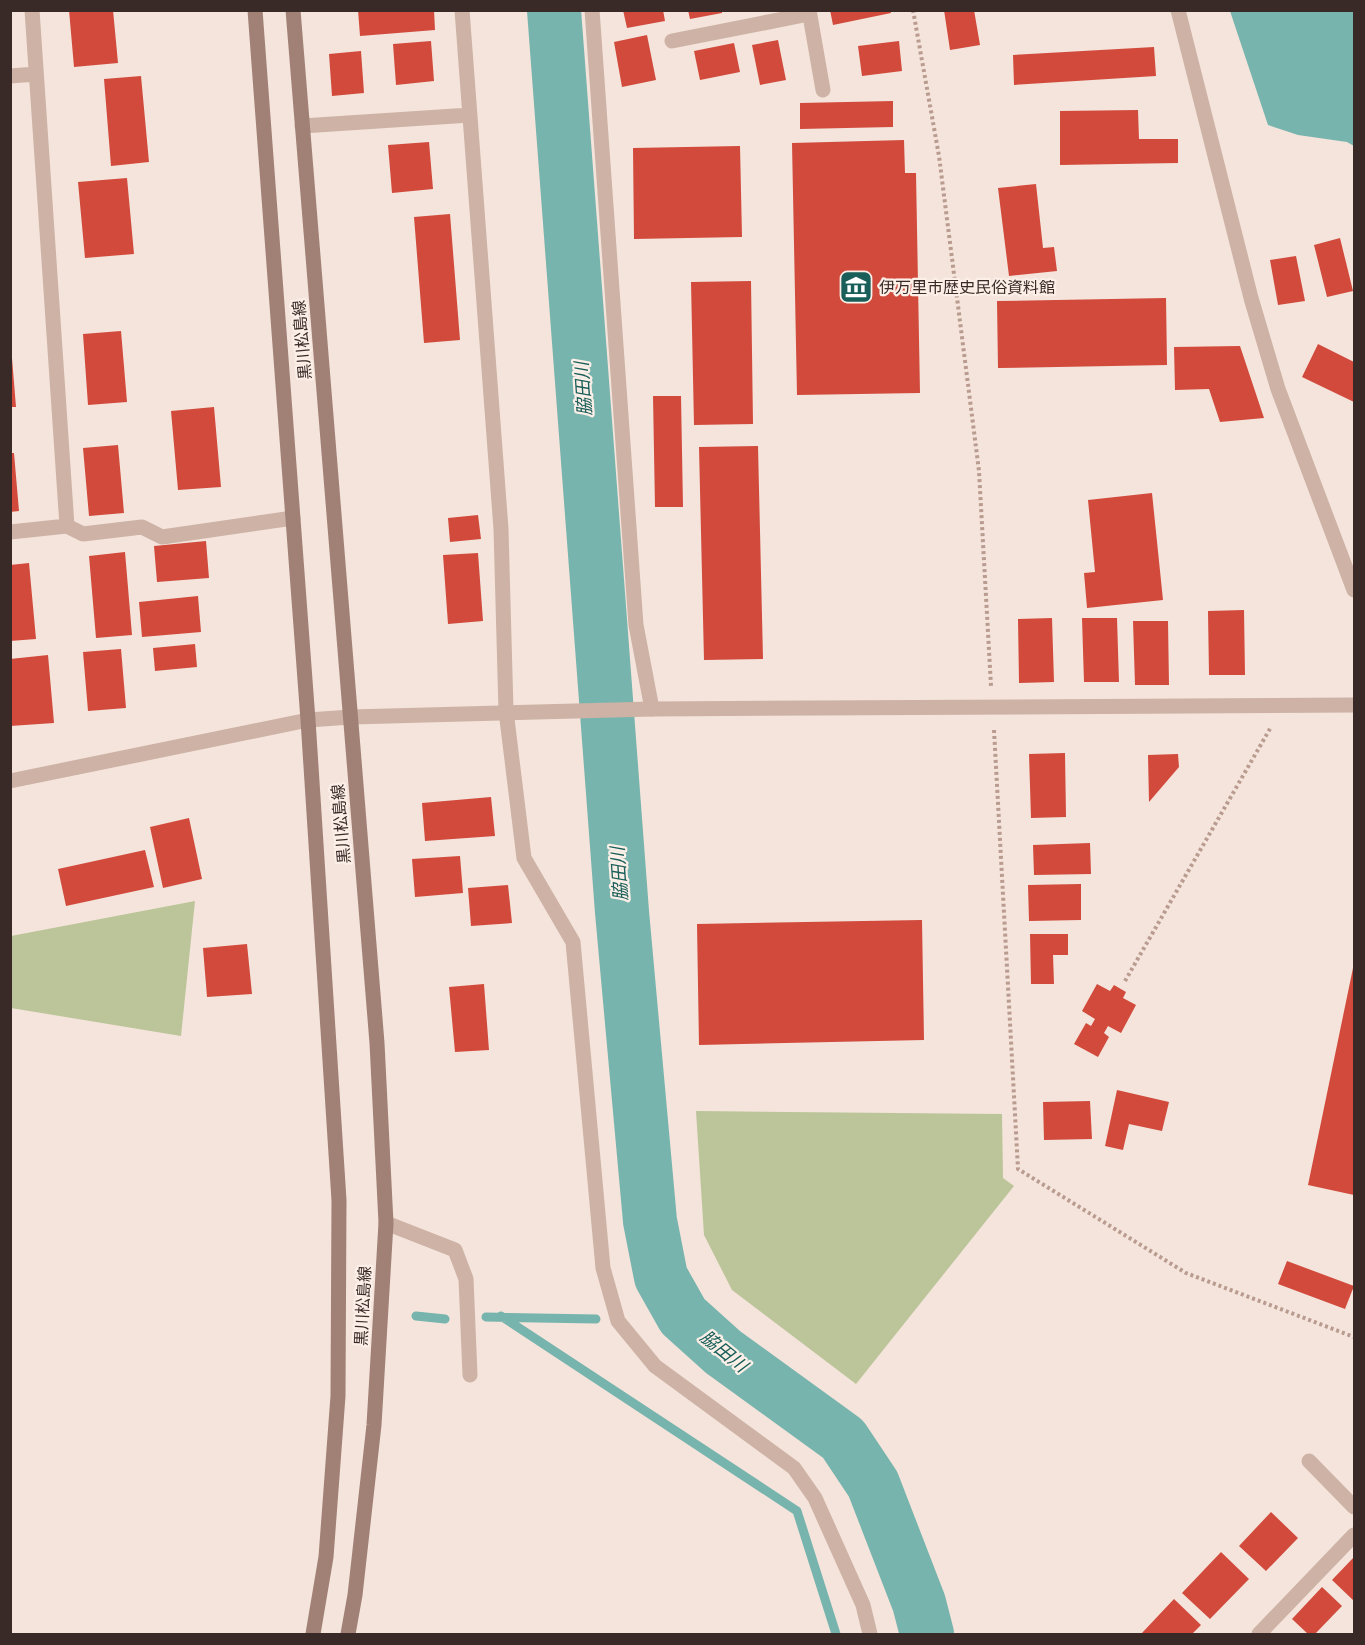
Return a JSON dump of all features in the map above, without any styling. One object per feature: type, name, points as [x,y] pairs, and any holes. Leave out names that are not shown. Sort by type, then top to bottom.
[{"type":"main road","name":"黒川松島線","points":[[255,10],[308,720],[339,1200],[338,1396],[326,1557],[313,1635]]},
{"type":"main road","name":"黒川松島線","points":[[292,10],[377,1043],[386,1223],[374,1425],[355,1595],[348,1635]]},
{"type":"street","points":[[32,10],[68,526]]},
{"type":"street","points":[[462,10],[501,529],[506,711],[524,858],[573,942],[603,1268],[618,1321],[655,1366],[794,1468],[815,1498],[863,1605],[870,1635]]},
{"type":"street","points":[[592,10],[636,625],[652,709]]},
{"type":"street","points":[[1178,10],[1251,298],[1278,389],[1354,590]]},
{"type":"street","points":[[672,41],[809,12],[823,90]]},
{"type":"street","points":[[10,76],[36,74]]},
{"type":"street","points":[[302,126],[470,115]]},
{"type":"street","points":[[10,532],[68,526],[83,534],[142,527],[162,537],[293,518]]},
{"type":"street","points":[[10,782],[308,720],[351,717],[506,711],[652,709],[1354,705]]},
{"type":"street","points":[[386,1223],[455,1250],[466,1279],[470,1375]]},
{"type":"street","points":[[1310,1461],[1354,1508]]},
{"type":"street","points":[[1259,1635],[1354,1535]]},
{"type":"path","points":[[913,10],[939,156],[979,471],[1018,1169],[1186,1273],[1354,1337]]},
{"type":"path","points":[[1125,981],[1283,706]]},
{"type":"green space","points":[[195,901],[181,1036],[11,1008],[11,936]]},
{"type":"green space","points":[[696,1111],[1002,1114],[1003,1178],[1014,1186],[856,1384],[732,1290],[704,1235]]},
{"type":"water","points":[[1230,11],[1354,11],[1354,146],[1347,142],[1298,135],[1268,125]]},
{"type":"building","points":[[69,10],[113,10],[118,63],[74,67]]},
{"type":"building","points":[[358,10],[434,10],[435,30],[360,36]]},
{"type":"building","points":[[623,10],[663,10],[665,21],[627,28]]},
{"type":"building","points":[[688,10],[722,10],[722,13],[690,19]]},
{"type":"building","points":[[830,10],[890,10],[891,13],[833,25]]},
{"type":"building","points":[[944,10],[974,10],[980,45],[950,50]]},
{"type":"building","points":[[647,35],[656,80],[622,87],[614,42]]},
{"type":"building","points":[[778,40],[786,80],[760,85],[752,45]]},
{"type":"building","points":[[431,41],[434,81],[396,85],[393,44]]},
{"type":"building","points":[[899,41],[902,71],[862,76],[858,46]]},
{"type":"building","points":[[734,43],[740,72],[700,80],[694,51]]},
{"type":"building","points":[[1154,47],[1156,76],[1014,85],[1013,55]]},
{"type":"building","points":[[361,51],[364,93],[332,96],[329,54]]},
{"type":"building","points":[[141,76],[149,162],[111,166],[104,79]]},
{"type":"building","points":[[893,101],[893,127],[800,129],[800,103]]},
{"type":"building","points":[[1138,110],[1139,139],[1178,139],[1178,163],[1060,165],[1060,111]]},
{"type":"building","points":[[904,140],[905,173],[916,173],[920,393],[797,395],[792,143]]},
{"type":"building","points":[[429,142],[433,189],[392,193],[388,145]]},
{"type":"building","points":[[740,146],[742,237],[634,239],[633,148]]},
{"type":"building","points":[[127,178],[134,254],[85,258],[78,182]]},
{"type":"building","points":[[1036,184],[1043,248],[1054,247],[1057,271],[1009,276],[998,188]]},
{"type":"building","points":[[450,214],[460,340],[424,343],[414,217]]},
{"type":"building","points":[[1340,238],[1353,291],[1327,297],[1314,245]]},
{"type":"building","points":[[1296,256],[1305,301],[1278,305],[1270,260]]},
{"type":"building","points":[[751,281],[753,424],[694,425],[691,282]]},
{"type":"building","points":[[1166,298],[1167,365],[998,368],[997,301]]},
{"type":"building","points":[[121,331],[127,402],[88,405],[83,334]]},
{"type":"building","points":[[1318,344],[1354,362],[1354,402],[1302,377]]},
{"type":"building","points":[[1240,346],[1264,418],[1220,422],[1209,389],[1175,390],[1174,347]]},
{"type":"building","points":[[10,358],[12,358],[16,407],[10,407]]},
{"type":"building","points":[[653,396],[681,396],[683,507],[655,507]]},
{"type":"building","points":[[214,407],[221,487],[178,490],[171,411]]},
{"type":"building","points":[[118,445],[124,513],[89,516],[83,448]]},
{"type":"building","points":[[758,446],[763,659],[704,660],[699,447]]},
{"type":"building","points":[[10,453],[14,453],[19,511],[10,512]]},
{"type":"building","points":[[1152,493],[1163,600],[1087,608],[1084,573],[1095,572],[1088,500]]},
{"type":"building","points":[[478,515],[481,539],[450,542],[448,518]]},
{"type":"building","points":[[206,541],[209,578],[157,582],[154,546]]},
{"type":"building","points":[[125,552],[132,635],[96,638],[89,556]]},
{"type":"building","points":[[478,553],[483,621],[448,624],[443,555]]},
{"type":"building","points":[[29,563],[36,639],[10,641],[10,565]]},
{"type":"building","points":[[198,596],[201,632],[142,637],[139,602]]},
{"type":"building","points":[[1244,610],[1245,675],[1209,675],[1208,611]]},
{"type":"building","points":[[1052,618],[1054,682],[1019,683],[1018,619]]},
{"type":"building","points":[[1082,618],[1117,618],[1119,682],[1084,682]]},
{"type":"building","points":[[1133,621],[1168,621],[1169,685],[1135,685]]},
{"type":"building","points":[[195,644],[197,667],[155,671],[153,648]]},
{"type":"building","points":[[121,649],[126,708],[88,711],[83,652]]},
{"type":"building","points":[[48,655],[54,723],[10,726],[10,659]]},
{"type":"building","points":[[1065,753],[1066,817],[1031,818],[1029,754]]},
{"type":"building","points":[[1178,754],[1179,767],[1149,802],[1148,755]]},
{"type":"building","points":[[491,797],[495,836],[425,841],[422,803]]},
{"type":"building","points":[[189,818],[202,879],[163,888],[150,827]]},
{"type":"building","points":[[1090,843],[1091,874],[1034,875],[1033,845]]},
{"type":"building","points":[[145,850],[154,887],[66,906],[58,869]]},
{"type":"building","points":[[460,856],[463,893],[415,897],[412,859]]},
{"type":"building","points":[[1081,884],[1081,920],[1029,921],[1028,885]]},
{"type":"building","points":[[508,885],[512,923],[471,926],[468,888]]},
{"type":"building","points":[[922,920],[924,1040],[699,1045],[697,924]]},
{"type":"building","points":[[1030,934],[1068,934],[1068,955],[1053,955],[1054,984],[1031,984]]},
{"type":"building","points":[[247,944],[252,994],[207,997],[203,948]]},
{"type":"building","points":[[1354,968],[1354,1195],[1308,1185]]},
{"type":"building","points":[[484,984],[489,1050],[455,1052],[449,987]]},
{"type":"building","points":[[1097,984],[1110,991],[1114,985],[1126,992],[1123,998],[1136,1005],[1121,1033],[1108,1026],[1104,1033],[1109,1037],[1098,1057],[1074,1044],[1086,1023],[1091,1026],[1095,1019],[1082,1011]]},
{"type":"building","points":[[1117,1090],[1169,1102],[1162,1131],[1129,1124],[1123,1150],[1105,1146]]},
{"type":"building","points":[[1090,1101],[1092,1139],[1044,1140],[1043,1102]]},
{"type":"building","points":[[1287,1261],[1354,1286],[1345,1309],[1278,1284]]},
{"type":"building","points":[[1271,1512],[1298,1538],[1266,1571],[1239,1546]]},
{"type":"building","points":[[1221,1552],[1249,1579],[1210,1619],[1182,1593]]},
{"type":"building","points":[[1354,1557],[1354,1601],[1332,1580]]},
{"type":"building","points":[[1322,1587],[1342,1606],[1315,1634],[1308,1634],[1292,1619]]},
{"type":"building","points":[[1174,1599],[1201,1625],[1192,1634],[1141,1634]]},
{"type":"waterway","name":"脇田川","points":[[554,10],[622,912],[650,1221],[661,1277],[683,1316],[723,1352],[843,1439],[873,1484],[919,1603],[927,1634]]},
{"type":"waterway","points":[[416,1316],[445,1319]]},
{"type":"waterway","points":[[501,1316],[797,1511],[836,1634]]},
{"type":"waterway","points":[[486,1317],[596,1319]]},
{"type":"place","name":"伊万里市歴史民俗資料館","points":[[856,287]]}]
